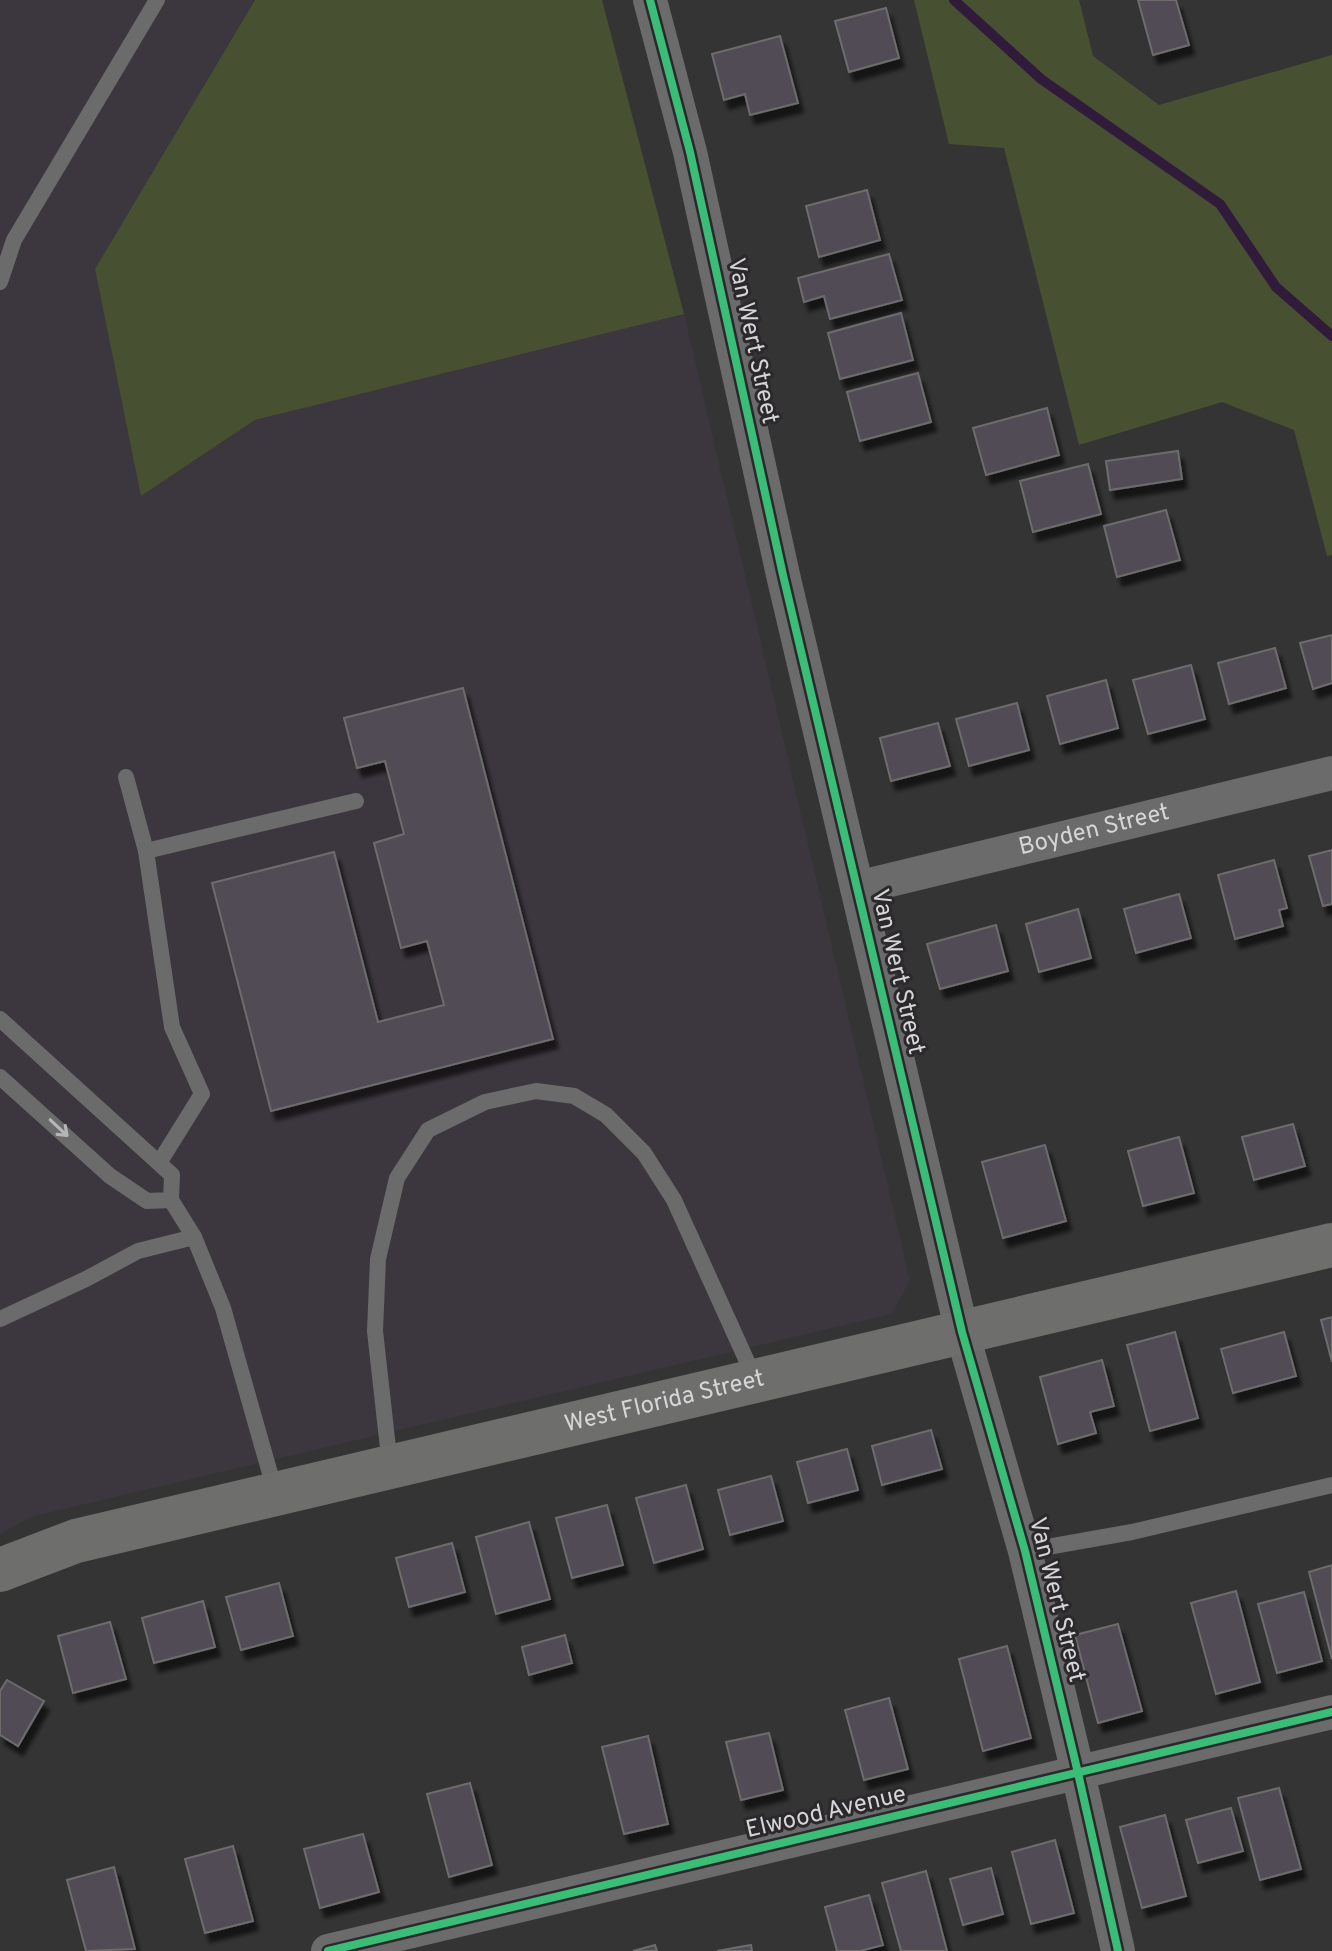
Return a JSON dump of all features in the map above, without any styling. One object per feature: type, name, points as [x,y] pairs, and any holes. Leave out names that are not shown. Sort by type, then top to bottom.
[{"type":"main road","name":"West Florida Street","points":[[0,1570],[76,1541],[1332,1245]]},
{"type":"street","name":"Van Wert Street","points":[[650,0],[690,152],[783,575],[962,1332],[1025,1551],[1118,1951]]},
{"type":"street","name":"Boyden Street","points":[[857,888],[1332,773]]},
{"type":"street","name":"Elwood Avenue","points":[[328,1951],[1332,1712]]},
{"type":"lane","points":[[0,282],[14,240],[157,0]]},
{"type":"lane","points":[[126,777],[146,851],[172,1027],[202,1094],[159,1163]]},
{"type":"lane","points":[[146,851],[356,801]]},
{"type":"lane","points":[[0,1019],[172,1175],[171,1200],[194,1237],[223,1308],[275,1493]]},
{"type":"lane","points":[[0,1077],[110,1176],[147,1201],[171,1200]]},
{"type":"lane","points":[[390,1466],[375,1331],[378,1259],[397,1178],[428,1130],[485,1102],[536,1091],[574,1096],[606,1115],[644,1153],[674,1200],[756,1380]]},
{"type":"lane","points":[[0,1319],[138,1251],[194,1237]]},
{"type":"lane","points":[[1025,1551],[1132,1532],[1332,1485]]},
{"type":"shaded area","points":[[0,0],[255,0],[95,269],[142,495],[255,420],[684,314],[910,1281],[891,1314],[30,1517],[0,1534]]},
{"type":"green space","points":[[255,0],[602,0],[684,314],[255,420],[141,496],[95,269]]},
{"type":"green space","points":[[914,0],[1079,0],[1093,56],[1159,105],[1332,55],[1332,555],[1327,556],[1294,430],[1222,402],[1079,445],[1004,148],[949,144]]},
{"type":"building","points":[[1138,0],[1176,0],[1189,45],[1153,55]]},
{"type":"building","points":[[886,8],[899,58],[849,72],[835,21]]},
{"type":"building","points":[[780,36],[798,103],[750,115],[745,94],[724,100],[712,54]]},
{"type":"building","points":[[867,190],[880,240],[819,257],[806,206]]},
{"type":"building","points":[[889,254],[902,300],[830,319],[824,296],[804,302],[798,278]]},
{"type":"building","points":[[901,313],[913,360],[840,379],[828,333]]},
{"type":"building","points":[[918,373],[931,422],[860,441],[847,392]]},
{"type":"building","points":[[1047,408],[1059,455],[986,475],[973,428]]},
{"type":"building","points":[[1178,451],[1182,479],[1110,490],[1106,461]]},
{"type":"building","points":[[1088,464],[1101,514],[1033,532],[1020,481]]},
{"type":"building","points":[[1166,510],[1180,560],[1117,577],[1104,526]]},
{"type":"building","points":[[1332,635],[1332,683],[1313,689],[1300,643]]},
{"type":"building","points":[[1275,648],[1286,688],[1229,704],[1218,663]]},
{"type":"building","points":[[1191,665],[1205,719],[1148,734],[1133,680]]},
{"type":"building","points":[[1106,680],[1118,728],[1060,744],[1047,696]]},
{"type":"building","points":[[463,688],[553,1039],[271,1111],[212,883],[334,852],[378,1022],[444,1005],[427,941],[401,948],[374,843],[404,834],[385,761],[357,768],[344,718]]},
{"type":"building","points":[[1017,703],[1029,750],[969,766],[956,719]]},
{"type":"building","points":[[938,723],[950,766],[891,781],[880,738]]},
{"type":"building","points":[[1332,850],[1332,904],[1323,906],[1309,856]]},
{"type":"building","points":[[1274,860],[1287,908],[1279,910],[1283,926],[1235,939],[1218,875]]},
{"type":"building","points":[[1179,894],[1191,938],[1136,953],[1124,909]]},
{"type":"building","points":[[1078,909],[1091,958],[1039,972],[1026,924]]},
{"type":"building","points":[[996,925],[1008,971],[940,989],[927,944]]},
{"type":"building","points":[[1293,1124],[1305,1166],[1254,1180],[1242,1137]]},
{"type":"building","points":[[1179,1137],[1194,1193],[1143,1206],[1128,1151]]},
{"type":"building","points":[[1045,1145],[1066,1221],[1003,1238],[982,1162]]},
{"type":"building","points":[[1332,1317],[1332,1362],[1321,1320]]},
{"type":"building","points":[[1175,1332],[1198,1418],[1150,1431],[1127,1345]]},
{"type":"building","points":[[1284,1332],[1296,1376],[1233,1393],[1221,1349]]},
{"type":"building","points":[[1102,1360],[1114,1406],[1090,1412],[1096,1433],[1058,1444],[1040,1377]]},
{"type":"building","points":[[931,1430],[942,1469],[882,1485],[872,1446]]},
{"type":"building","points":[[847,1449],[858,1490],[808,1503],[797,1462]]},
{"type":"building","points":[[771,1476],[783,1521],[730,1535],[718,1490]]},
{"type":"building","points":[[686,1485],[703,1549],[654,1563],[636,1498]]},
{"type":"building","points":[[607,1505],[623,1565],[572,1578],[556,1518]]},
{"type":"building","points":[[529,1522],[550,1599],[496,1614],[476,1537]]},
{"type":"building","points":[[452,1543],[465,1592],[409,1607],[396,1558]]},
{"type":"building","points":[[1332,1565],[1332,1659],[1309,1572]]},
{"type":"building","points":[[279,1583],[293,1636],[241,1650],[226,1597]]},
{"type":"building","points":[[1236,1591],[1260,1682],[1216,1694],[1191,1603]]},
{"type":"building","points":[[1304,1592],[1322,1661],[1277,1673],[1258,1604]]},
{"type":"building","points":[[203,1601],[215,1647],[154,1663],[142,1618]]},
{"type":"building","points":[[110,1622],[126,1679],[73,1693],[58,1636]]},
{"type":"building","points":[[1118,1624],[1142,1711],[1098,1723],[1075,1635]]},
{"type":"building","points":[[565,1635],[572,1663],[529,1675],[522,1647]]},
{"type":"building","points":[[1007,1646],[1031,1738],[983,1751],[959,1659]]},
{"type":"building","points":[[7,1680],[44,1701],[18,1746],[0,1735],[0,1691]]},
{"type":"building","points":[[889,1698],[908,1769],[864,1780],[845,1710]]},
{"type":"building","points":[[769,1733],[783,1790],[741,1800],[726,1742]]},
{"type":"building","points":[[648,1736],[668,1824],[624,1834],[602,1747]]},
{"type":"building","points":[[470,1783],[492,1865],[449,1877],[427,1794]]},
{"type":"building","points":[[1279,1788],[1301,1869],[1260,1880],[1238,1798]]},
{"type":"building","points":[[1231,1808],[1243,1851],[1198,1863],[1186,1820]]},
{"type":"building","points":[[1165,1815],[1186,1896],[1142,1908],[1120,1827]]},
{"type":"building","points":[[363,1834],[379,1892],[320,1908],[304,1849]]},
{"type":"building","points":[[1055,1840],[1074,1913],[1031,1924],[1012,1852]]},
{"type":"building","points":[[233,1846],[253,1921],[205,1933],[185,1859]]},
{"type":"building","points":[[114,1867],[135,1949],[86,1951],[67,1880]]},
{"type":"building","points":[[991,1868],[1003,1914],[963,1925],[950,1879]]},
{"type":"building","points":[[926,1871],[947,1951],[901,1951],[882,1883]]},
{"type":"building","points":[[869,1895],[883,1945],[860,1951],[837,1951],[825,1907]]},
{"type":"building","points":[[655,1945],[657,1951],[633,1951]]},
{"type":"building","points":[[751,1945],[752,1951],[717,1951]]},
{"type":"waterway","points":[[954,0],[1041,79],[1220,204],[1276,287],[1332,336]]},
{"type":"cycle path","points":[[650,0],[690,152],[783,575],[962,1332],[1025,1551],[1118,1951]]},
{"type":"cycle path","points":[[328,1951],[1332,1712]]}]
